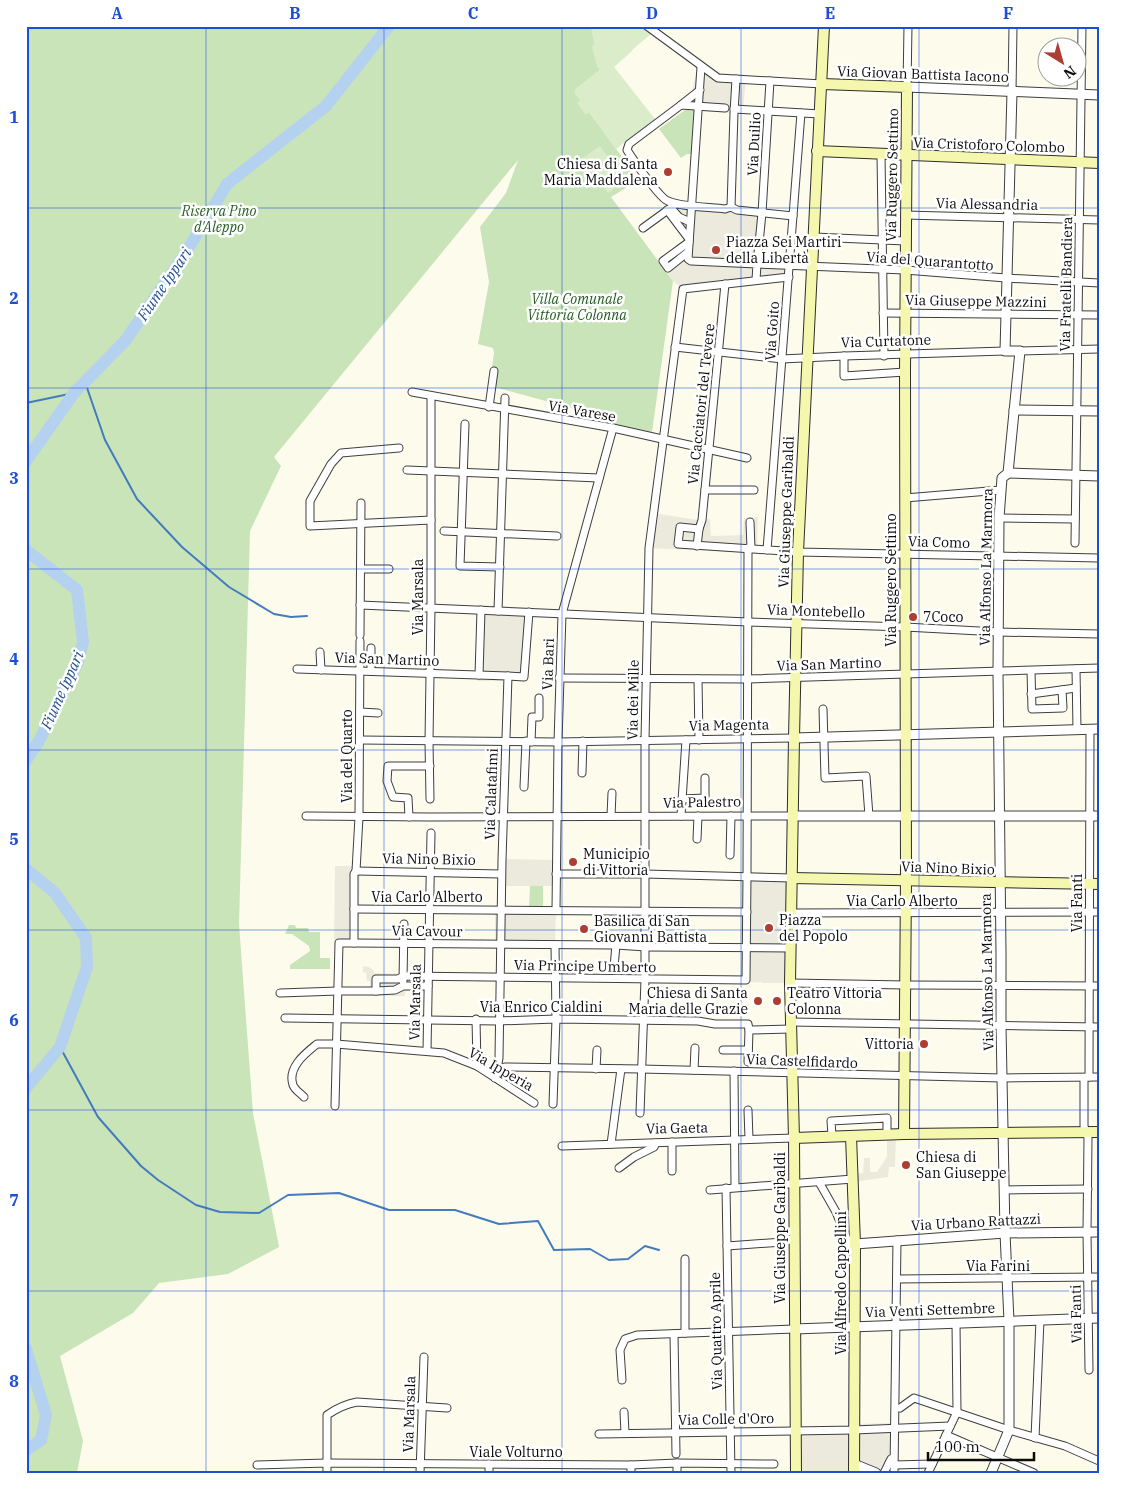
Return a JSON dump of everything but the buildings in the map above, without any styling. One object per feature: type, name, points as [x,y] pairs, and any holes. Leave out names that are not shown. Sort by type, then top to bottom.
[{"type":"main road","name":"Via Giuseppe Garibaldi","points":[[796,1473],[794,1138],[790,948],[793,913],[796,623],[824,26]]},
{"type":"main road","name":"Via Giovan Battista Iacono","points":[[822,84],[907,87]]},
{"type":"main road","name":"Via Ruggero Settimo","points":[[904,1134],[906,881],[904,372],[907,87]]},
{"type":"main road","name":"Via Cristoforo Colombo","points":[[817,151],[1099,163]]},
{"type":"main road","name":"Via Nino Bixio","points":[[793,876],[906,881],[1094,884]]},
{"type":"main road","points":[[794,1138],[887,1134],[1099,1132]]},
{"type":"main road","name":"Via Alfredo Cappellini","points":[[851,1136],[855,1244],[854,1468]]},
{"type":"street","name":"Via Giovan Battista Iacono","points":[[647,26],[718,78],[822,84]]},
{"type":"street","name":"Via Ruggero Settimo","points":[[907,87],[908,26]]},
{"type":"street","points":[[1005,351],[1013,26]]},
{"type":"street","name":"Via Fratelli Bandiera","points":[[1074,543],[1082,26]]},
{"type":"street","points":[[689,241],[663,261],[668,268],[688,252],[689,241],[690,222],[692,203],[697,107],[700,90],[700,66]]},
{"type":"street","points":[[731,206],[736,80]]},
{"type":"street","name":"Via Duilio","points":[[756,280],[763,212],[770,81]]},
{"type":"street","name":"Via Giovan Battista Iacono","points":[[907,87],[1099,95]]},
{"type":"street","points":[[689,241],[668,201],[662,197],[627,149],[628,145],[700,90]]},
{"type":"street","points":[[680,105],[725,108]]},
{"type":"street","points":[[734,111],[820,114]]},
{"type":"street","name":"Via Goito","points":[[767,550],[801,113]]},
{"type":"street","points":[[881,155],[884,356]]},
{"type":"street","points":[[643,228],[671,207],[692,203],[725,209],[731,206]]},
{"type":"street","points":[[731,206],[737,210],[793,216]]},
{"type":"street","points":[[671,207],[679,217],[690,222]]},
{"type":"street","name":"Via Alessandria","points":[[905,215],[1099,220]]},
{"type":"street","points":[[814,237],[906,241]]},
{"type":"street","name":"Via del Quarantotto","points":[[688,252],[688,259],[691,261],[905,270],[1099,283]]},
{"type":"street","points":[[725,287],[756,280],[789,277]]},
{"type":"street","name":"Via dei Mille","points":[[640,1113],[646,947],[645,740],[649,543],[683,289],[725,287]]},
{"type":"street","name":"Via Cacciatori del Tevere","points":[[698,546],[699,528],[702,520],[706,490],[725,287]]},
{"type":"street","name":"Via Giuseppe Mazzini","points":[[883,313],[1099,315]]},
{"type":"street","name":"Via Curtatone","points":[[675,347],[782,359],[1099,349]]},
{"type":"street","name":"Via Alfonso La Marmora","points":[[991,1473],[1009,1430],[1009,1321],[1005,1233],[1001,1026],[998,672],[999,518],[1002,478],[1008,473],[1020,351]]},
{"type":"street","points":[[844,356],[844,376],[904,372]]},
{"type":"street","points":[[489,407],[494,371]]},
{"type":"street","name":"Via Varese","points":[[412,392],[613,428],[747,458]]},
{"type":"street","name":"Via Marsala","points":[[430,799],[431,396]]},
{"type":"street","points":[[499,609],[505,398]]},
{"type":"street","points":[[1014,410],[1099,411]]},
{"type":"street","points":[[464,424],[460,566],[500,567]]},
{"type":"street","name":"Via Bari","points":[[557,909],[559,678],[562,614],[613,428]]},
{"type":"street","points":[[399,448],[341,453],[331,464],[310,502],[310,526],[430,520]]},
{"type":"street","points":[[407,470],[599,478]]},
{"type":"street","points":[[1008,473],[1099,476]]},
{"type":"street","points":[[706,490],[754,490]]},
{"type":"street","points":[[905,498],[1002,490]]},
{"type":"street","name":"Via del Quarto","points":[[356,942],[357,910],[354,874],[356,871],[359,817],[361,503]]},
{"type":"street","points":[[999,518],[1075,519]]},
{"type":"street","points":[[744,947],[750,522]]},
{"type":"street","name":"Via Como","points":[[699,528],[680,527],[678,544],[798,552],[1099,558]]},
{"type":"street","points":[[444,531],[557,536]]},
{"type":"street","points":[[361,569],[389,569]]},
{"type":"street","points":[[360,605],[480,610],[477,675]]},
{"type":"street","name":"Via Montebello","points":[[480,610],[499,609],[647,618],[998,632],[1099,634]]},
{"type":"street","points":[[508,679],[524,677],[531,612]]},
{"type":"street","points":[[371,648],[371,671]]},
{"type":"street","points":[[320,652],[321,670]]},
{"type":"street","name":"Via San Martino","points":[[559,678],[748,679],[1099,668]]},
{"type":"street","name":"Via San Martino","points":[[297,669],[477,675],[508,679]]},
{"type":"street","points":[[1076,669],[1077,730]]},
{"type":"street","points":[[1031,671],[1032,709],[1063,708],[1062,690]]},
{"type":"street","name":"Via Calatafimi","points":[[499,946],[508,679]]},
{"type":"street","points":[[698,679],[699,740]]},
{"type":"street","points":[[1031,694],[1076,688]]},
{"type":"street","points":[[524,787],[532,717],[539,717],[539,698]]},
{"type":"street","points":[[822,709],[825,778],[866,776],[869,816]]},
{"type":"street","points":[[360,712],[378,713]]},
{"type":"street","name":"Via Magenta","points":[[360,740],[506,742],[699,740],[1094,729]]},
{"type":"street","name":"Via Fanti","points":[[1089,1370],[1088,1138],[1084,1126],[1090,1027],[1090,912],[1094,884],[1094,729]]},
{"type":"street","points":[[681,816],[686,740]]},
{"type":"street","points":[[582,773],[583,741]]},
{"type":"street","points":[[409,817],[408,798],[393,797],[388,781],[388,766],[430,766]]},
{"type":"street","points":[[682,799],[705,798],[705,778]]},
{"type":"street","points":[[611,816],[612,793]]},
{"type":"street","name":"Via Palestro","points":[[306,816],[1094,816]]},
{"type":"street","points":[[696,839],[698,816]]},
{"type":"street","points":[[730,855],[731,816]]},
{"type":"street","name":"Via Marsala","points":[[427,1051],[431,833]]},
{"type":"street","name":"Via Nino Bixio","points":[[356,871],[502,874]]},
{"type":"street","points":[[556,874],[793,876]]},
{"type":"street","points":[[557,909],[744,912]]},
{"type":"street","name":"Via Carlo Alberto","points":[[357,910],[557,909]]},
{"type":"street","name":"Via Carlo Alberto","points":[[793,913],[1099,912]]},
{"type":"street","points":[[403,986],[404,924]]},
{"type":"street","name":"Via Cavour","points":[[338,991],[339,943],[556,946]]},
{"type":"street","points":[[614,967],[616,944]]},
{"type":"street","points":[[553,1104],[556,946],[616,944],[646,947],[790,948]]},
{"type":"street","points":[[495,1078],[499,1058],[499,946]]},
{"type":"street","name":"Via Principe Umberto","points":[[373,991],[376,979],[398,979],[404,975],[746,980],[744,947]]},
{"type":"street","points":[[790,982],[1099,986]]},
{"type":"street","points":[[280,993],[395,990],[403,986],[428,986]]},
{"type":"street","points":[[335,1106],[338,991]]},
{"type":"street","name":"Via Enrico Cialdini","points":[[285,1018],[498,1021],[556,1018],[698,1021],[715,1024],[748,1024],[748,1030],[791,1026],[905,1023],[1099,1027]]},
{"type":"street","points":[[476,1020],[477,1066]]},
{"type":"street","points":[[748,1030],[748,1062]]},
{"type":"street","name":"Via Ipperia","points":[[304,1097],[293,1086],[292,1080],[296,1064],[318,1044],[336,1044],[444,1053],[477,1066],[534,1103]]},
{"type":"street","points":[[694,1070],[696,1048]]},
{"type":"street","points":[[596,1050],[596,1069]]},
{"type":"street","points":[[723,1050],[748,1050]]},
{"type":"street","name":"Via Castelfidardo","points":[[506,1067],[1002,1078],[1099,1077]]},
{"type":"street","points":[[611,1144],[621,1070]]},
{"type":"street","points":[[734,1071],[736,1187]]},
{"type":"street","points":[[748,1110],[748,1140]]},
{"type":"street","points":[[832,1136],[831,1121],[887,1118],[887,1134]]},
{"type":"street","name":"Via Gaeta","points":[[562,1146],[794,1138]]},
{"type":"street","points":[[672,1142],[672,1171]]},
{"type":"street","points":[[619,1168],[634,1156],[654,1147],[656,1143]]},
{"type":"street","points":[[710,1190],[853,1179]]},
{"type":"street","points":[[819,1182],[836,1212],[849,1244],[855,1244]]},
{"type":"street","name":"Via Quattro Aprile","points":[[726,1188],[731,1469]]},
{"type":"street","points":[[1004,1190],[1088,1189]]},
{"type":"street","name":"Via Urbano Rattazzi","points":[[855,1244],[1005,1233],[1099,1232]]},
{"type":"street","points":[[894,1467],[897,1240]]},
{"type":"street","points":[[727,1246],[783,1242]]},
{"type":"street","points":[[685,1259],[685,1333]]},
{"type":"street","name":"Via Farini","points":[[897,1279],[1099,1277]]},
{"type":"street","name":"Via Venti Settembre","points":[[622,1380],[620,1350],[625,1339],[637,1335],[1099,1318]]},
{"type":"street","points":[[1035,1438],[1040,1320]]},
{"type":"street","points":[[928,1473],[957,1412],[956,1323]]},
{"type":"street","points":[[674,1334],[676,1454]]},
{"type":"street","name":"Via Marsala","points":[[420,1473],[424,1356]]},
{"type":"street","points":[[900,1408],[914,1398],[1009,1430],[1065,1446],[1099,1461]]},
{"type":"street","points":[[327,1473],[327,1415],[344,1404],[358,1402],[447,1408]]},
{"type":"street","points":[[624,1412],[625,1433]]},
{"type":"street","points":[[895,1428],[950,1426]]},
{"type":"street","name":"Via Colle d'Oro","points":[[599,1434],[895,1428]]},
{"type":"street","points":[[946,1435],[1034,1473]]},
{"type":"street","name":"Viale Volturno","points":[[258,1465],[327,1463],[631,1465],[677,1463],[731,1469],[774,1464]]},
{"type":"street","points":[[677,1463],[677,1473]]},
{"type":"street","points":[[489,1464],[489,1473]]},
{"type":"street","points":[[884,1473],[894,1467],[932,1464]]},
{"type":"street","points":[[550,1465],[550,1473]]},
{"type":"street","points":[[631,1465],[631,1473]]},
{"type":"street","points":[[854,1468],[876,1473]]},
{"type":"green space","name":"Riserva Pino d'Aleppo","points":[[26,26],[591,26],[600,70],[576,89],[589,112],[639,180],[611,197],[673,281],[652,432],[601,423],[601,416],[494,387],[497,368],[492,367],[493,348],[478,344],[489,282],[480,227],[506,193],[518,160],[274,457],[281,466],[250,531],[239,924],[253,1113],[279,1247],[228,1274],[159,1283],[133,1313],[60,1356],[83,1441],[77,1473],[26,1473]]},
{"type":"green space","points":[[591,26],[641,26],[651,34],[614,67],[655,119],[616,149],[589,112],[586,115],[577,103],[580,100],[575,94],[575,89],[600,70],[597,66],[592,47],[594,43]]},
{"type":"green space","points":[[685,110],[695,110],[691,154],[681,158],[659,129]]},
{"type":"green space","points":[[600,146],[625,180],[608,193],[583,158]]},
{"type":"green space","points":[[530,886],[543,886],[543,907],[529,907]]},
{"type":"green space","points":[[289,925],[295,925],[296,928],[308,928],[309,932],[320,932],[320,958],[330,958],[330,969],[290,969],[290,965],[310,951],[309,946],[292,934],[285,934]]},
{"type":"shaded area","points":[[702,61],[720,73],[746,75],[743,114],[702,111],[693,106],[692,91],[697,69]]},
{"type":"shaded area","name":"Piazza Sei Martiri della Libertà","points":[[680,200],[766,209],[761,261],[790,263],[789,277],[683,289],[673,281],[657,260],[684,240],[664,212]]},
{"type":"shaded area","points":[[653,513],[698,520],[710,519],[711,536],[743,535],[744,518],[758,517],[757,549],[748,553],[649,548]]},
{"type":"shaded area","points":[[478,605],[533,608],[528,681],[477,681]]},
{"type":"shaded area","points":[[502,859],[556,860],[556,886],[501,886]]},
{"type":"shaded area","points":[[335,866],[352,866],[360,876],[358,946],[334,946]]},
{"type":"shaded area","name":"Piazza del Popolo","points":[[740,872],[792,873],[796,917],[796,983],[741,983]]},
{"type":"shaded area","points":[[495,906],[560,907],[556,915],[555,941],[559,949],[495,949]]},
{"type":"shaded area","points":[[363,966],[369,967],[374,973],[428,972],[428,991],[405,991],[405,996],[370,996],[370,981],[367,981],[366,972],[363,973]]},
{"type":"shaded area","points":[[887,1134],[896,1134],[895,1167],[889,1167],[888,1177],[853,1182],[852,1174],[863,1173],[864,1158],[870,1158],[870,1172],[877,1172],[887,1157]]},
{"type":"shaded area","points":[[890,1423],[898,1431],[897,1461],[901,1473],[796,1473],[795,1431],[854,1430],[854,1424]]},
{"type":"waterway","name":"Fiume Ippari","points":[[26,461],[74,393],[125,341],[185,254],[227,184],[326,106],[389,26]]},
{"type":"waterway","points":[[85,382],[105,440],[137,499],[182,547],[229,587],[274,614],[291,617],[307,616]]},
{"type":"waterway","points":[[26,403],[74,393]]},
{"type":"waterway","name":"Fiume Ippari","points":[[26,550],[77,590],[83,642],[78,662],[39,741],[26,760]]},
{"type":"waterway","name":"Fiume Ippari","points":[[26,869],[55,893],[86,938],[87,967],[60,1047],[26,1088]]},
{"type":"waterway","points":[[60,1047],[98,1117],[141,1166],[158,1180],[196,1205],[220,1212],[259,1213],[288,1195],[339,1193],[389,1210],[455,1210],[499,1224],[538,1221],[554,1250],[590,1249],[609,1260],[628,1259],[645,1246],[659,1250]]},
{"type":"waterway","name":"Fiume Ippari","points":[[26,1349],[46,1415],[41,1440],[26,1450]]},
{"type":"place","name":"Chiesa di Santa Maria Maddalena","points":[[668,172]]},
{"type":"place","name":"Piazza Sei Martiri della Libertà","points":[[716,250]]},
{"type":"place","name":"7Coco","points":[[913,617]]},
{"type":"place","name":"Municipio di Vittoria","points":[[573,862]]},
{"type":"place","name":"Piazza del Popolo","points":[[769,928]]},
{"type":"place","name":"Basilica di San Giovanni Battista","points":[[584,929]]},
{"type":"place","name":"Chiesa di Santa Maria delle Grazie","points":[[758,1001]]},
{"type":"place","name":"Teatro Vittoria Colonna","points":[[777,1001]]},
{"type":"place","name":"Vittoria","points":[[924,1044]]},
{"type":"place","name":"Chiesa di San Giuseppe","points":[[906,1165]]},
{"type":"park label","name":"Villa Comunale Vittoria Colonna","points":[[577,308]]}]
